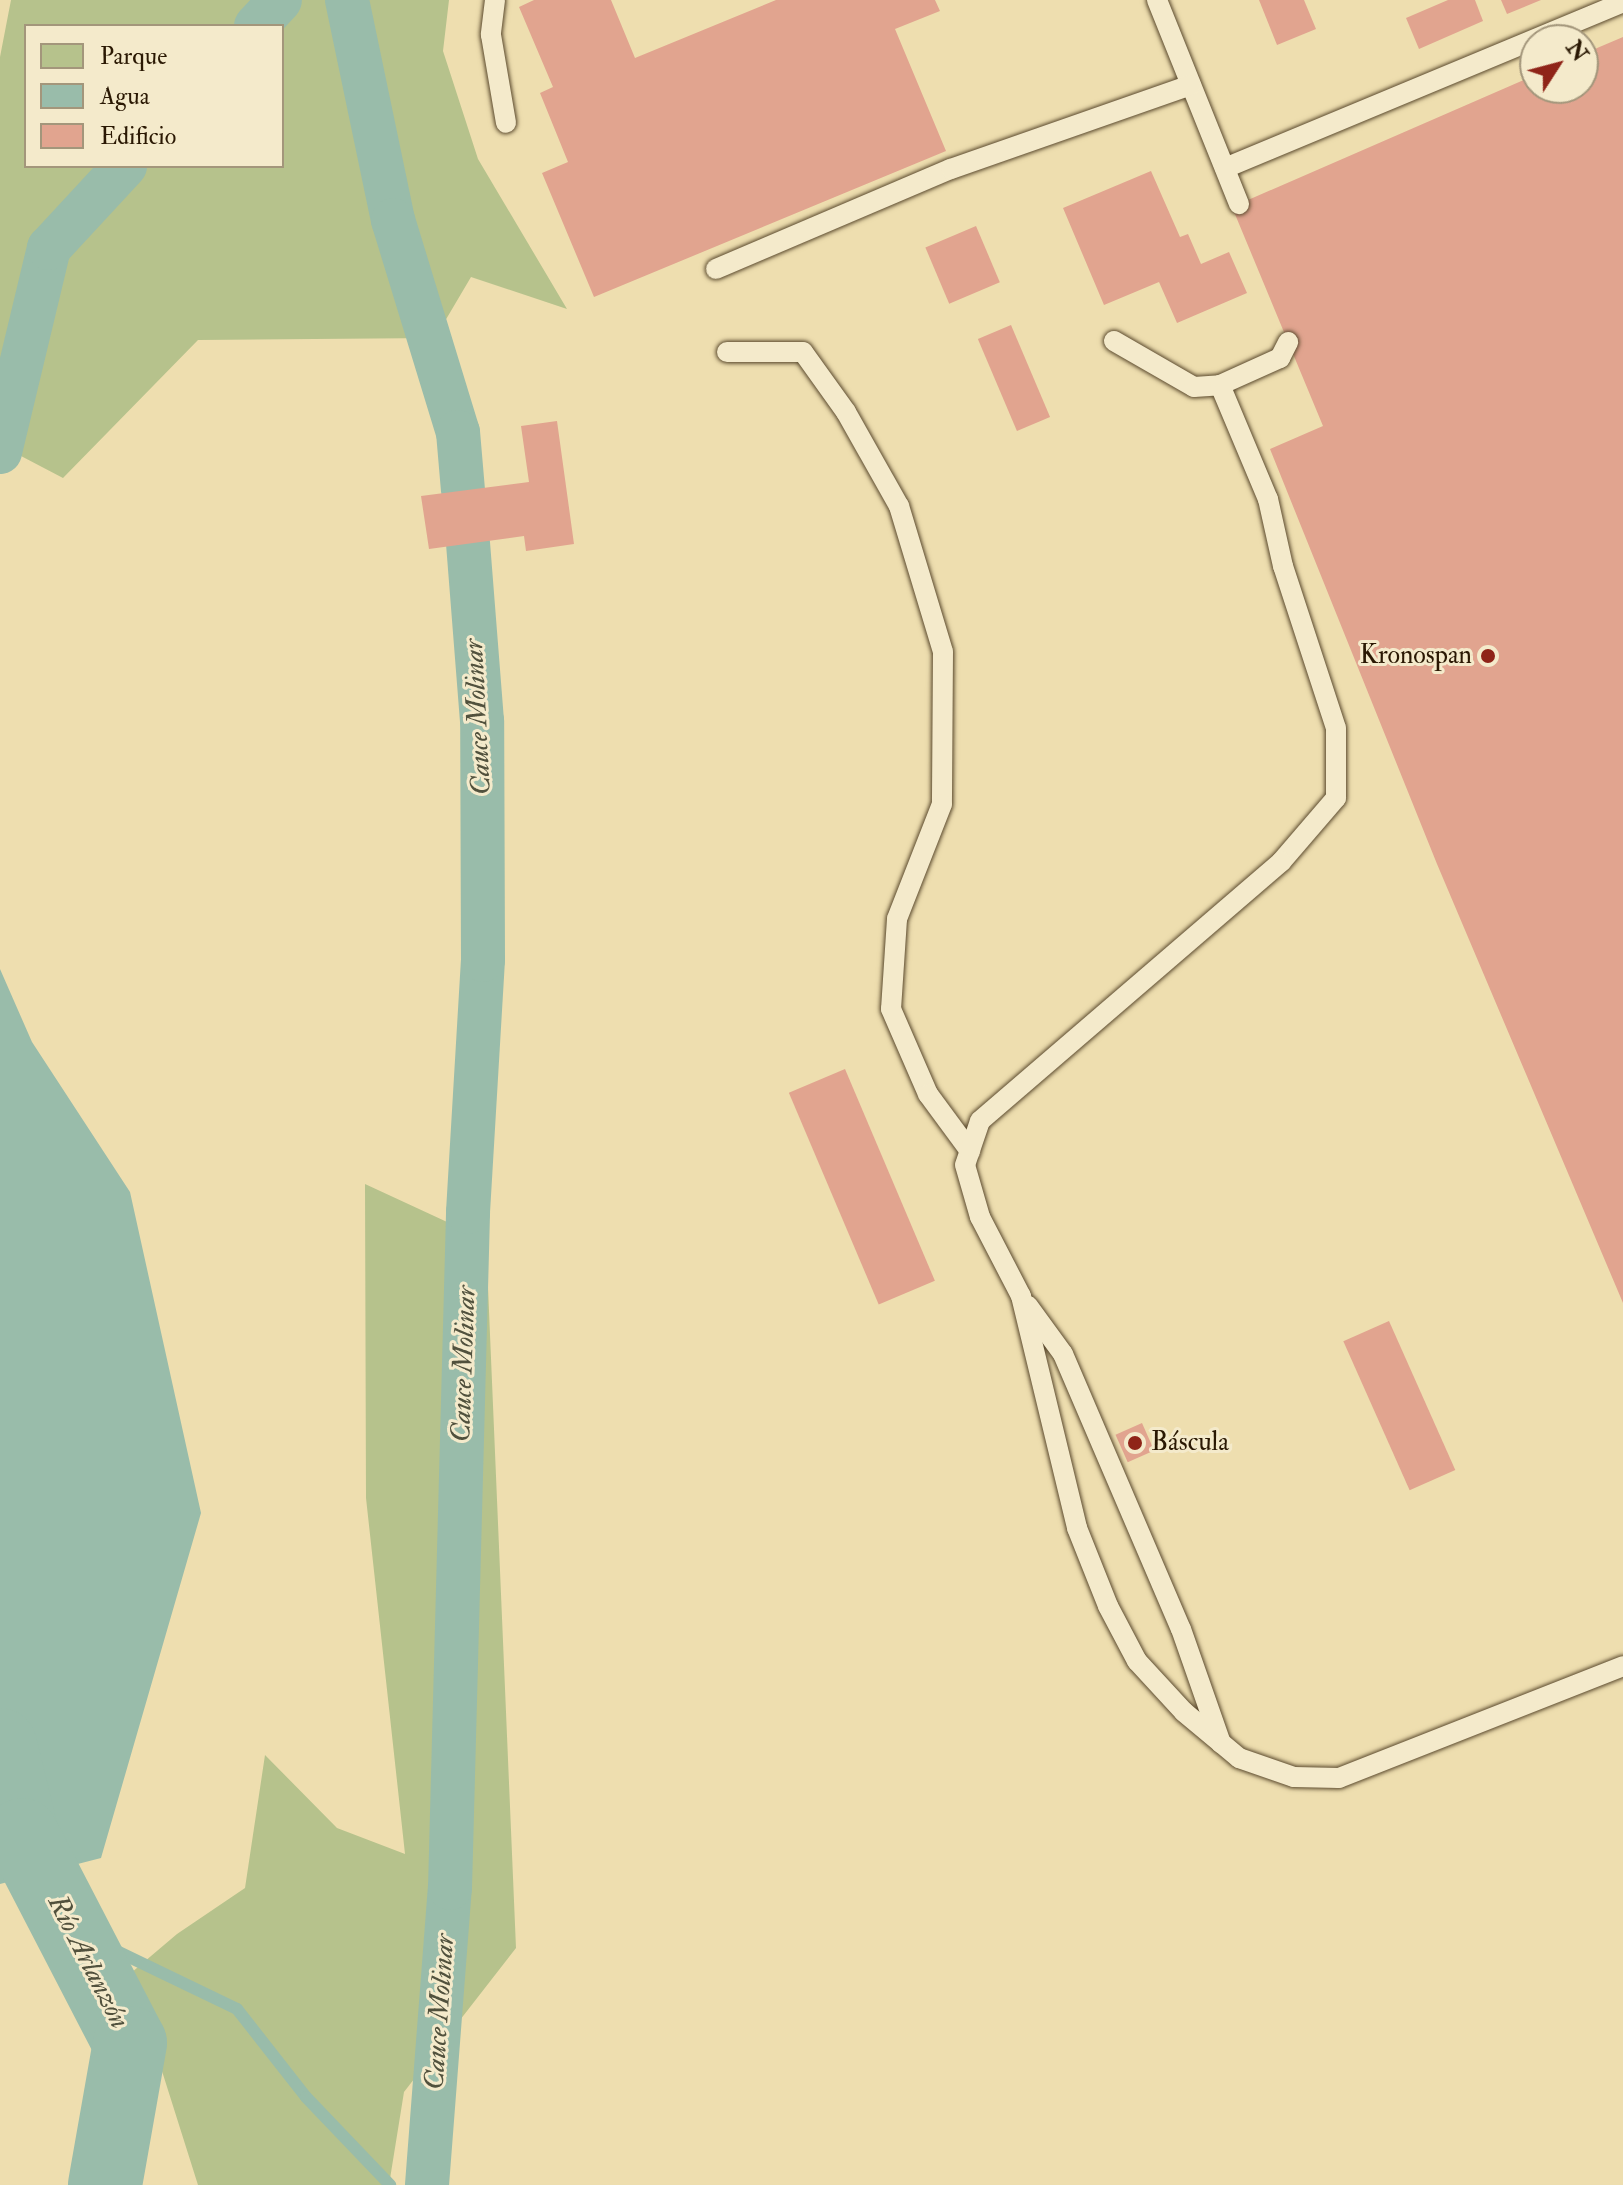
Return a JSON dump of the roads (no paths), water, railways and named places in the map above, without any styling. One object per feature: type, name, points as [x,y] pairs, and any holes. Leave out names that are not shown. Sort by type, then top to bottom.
[{"type":"lane","points":[[495,0],[491,35],[506,123]]},
{"type":"lane","points":[[1157,0],[1239,204]]},
{"type":"lane","points":[[1225,168],[1623,2]]},
{"type":"lane","points":[[716,269],[951,169],[1191,85]]},
{"type":"lane","points":[[1114,341],[1194,387],[1220,385],[1280,358],[1288,342]]},
{"type":"lane","points":[[727,352],[803,352],[846,412],[899,506],[943,652],[942,804],[897,919],[891,1009],[928,1094],[970,1151]]},
{"type":"lane","points":[[1220,385],[1268,499],[1283,566],[1336,728],[1336,798],[1281,862],[980,1121],[965,1165],[980,1217],[1021,1296],[1063,1354],[1181,1629],[1221,1743]]},
{"type":"lane","points":[[1021,1296],[1077,1528],[1108,1606],[1137,1661],[1184,1712],[1239,1758],[1294,1777],[1339,1778],[1623,1666]]},
{"type":"water","points":[[0,969],[32,1042],[130,1192],[201,1513],[101,1858],[0,1884]]},
{"type":"waterway","points":[[258,24],[280,0]]},
{"type":"waterway","name":"Cauce Molinar","points":[[347,0],[393,220],[458,432],[463,490]]},
{"type":"waterway","points":[[0,452],[49,248],[123,168]]},
{"type":"waterway","name":"Cauce Molinar","points":[[427,2185],[450,1888],[468,1212],[483,960],[482,721],[468,544]]},
{"type":"waterway","name":"Río Arlanzón","points":[[0,1745],[22,1835],[130,2043],[105,2185]]},
{"type":"waterway","points":[[71,1929],[237,2009],[306,2097],[390,2185]]},
{"type":"place","name":"Kronospan","points":[[1488,656]]},
{"type":"place","name":"Báscula","points":[[1135,1443]]}]
